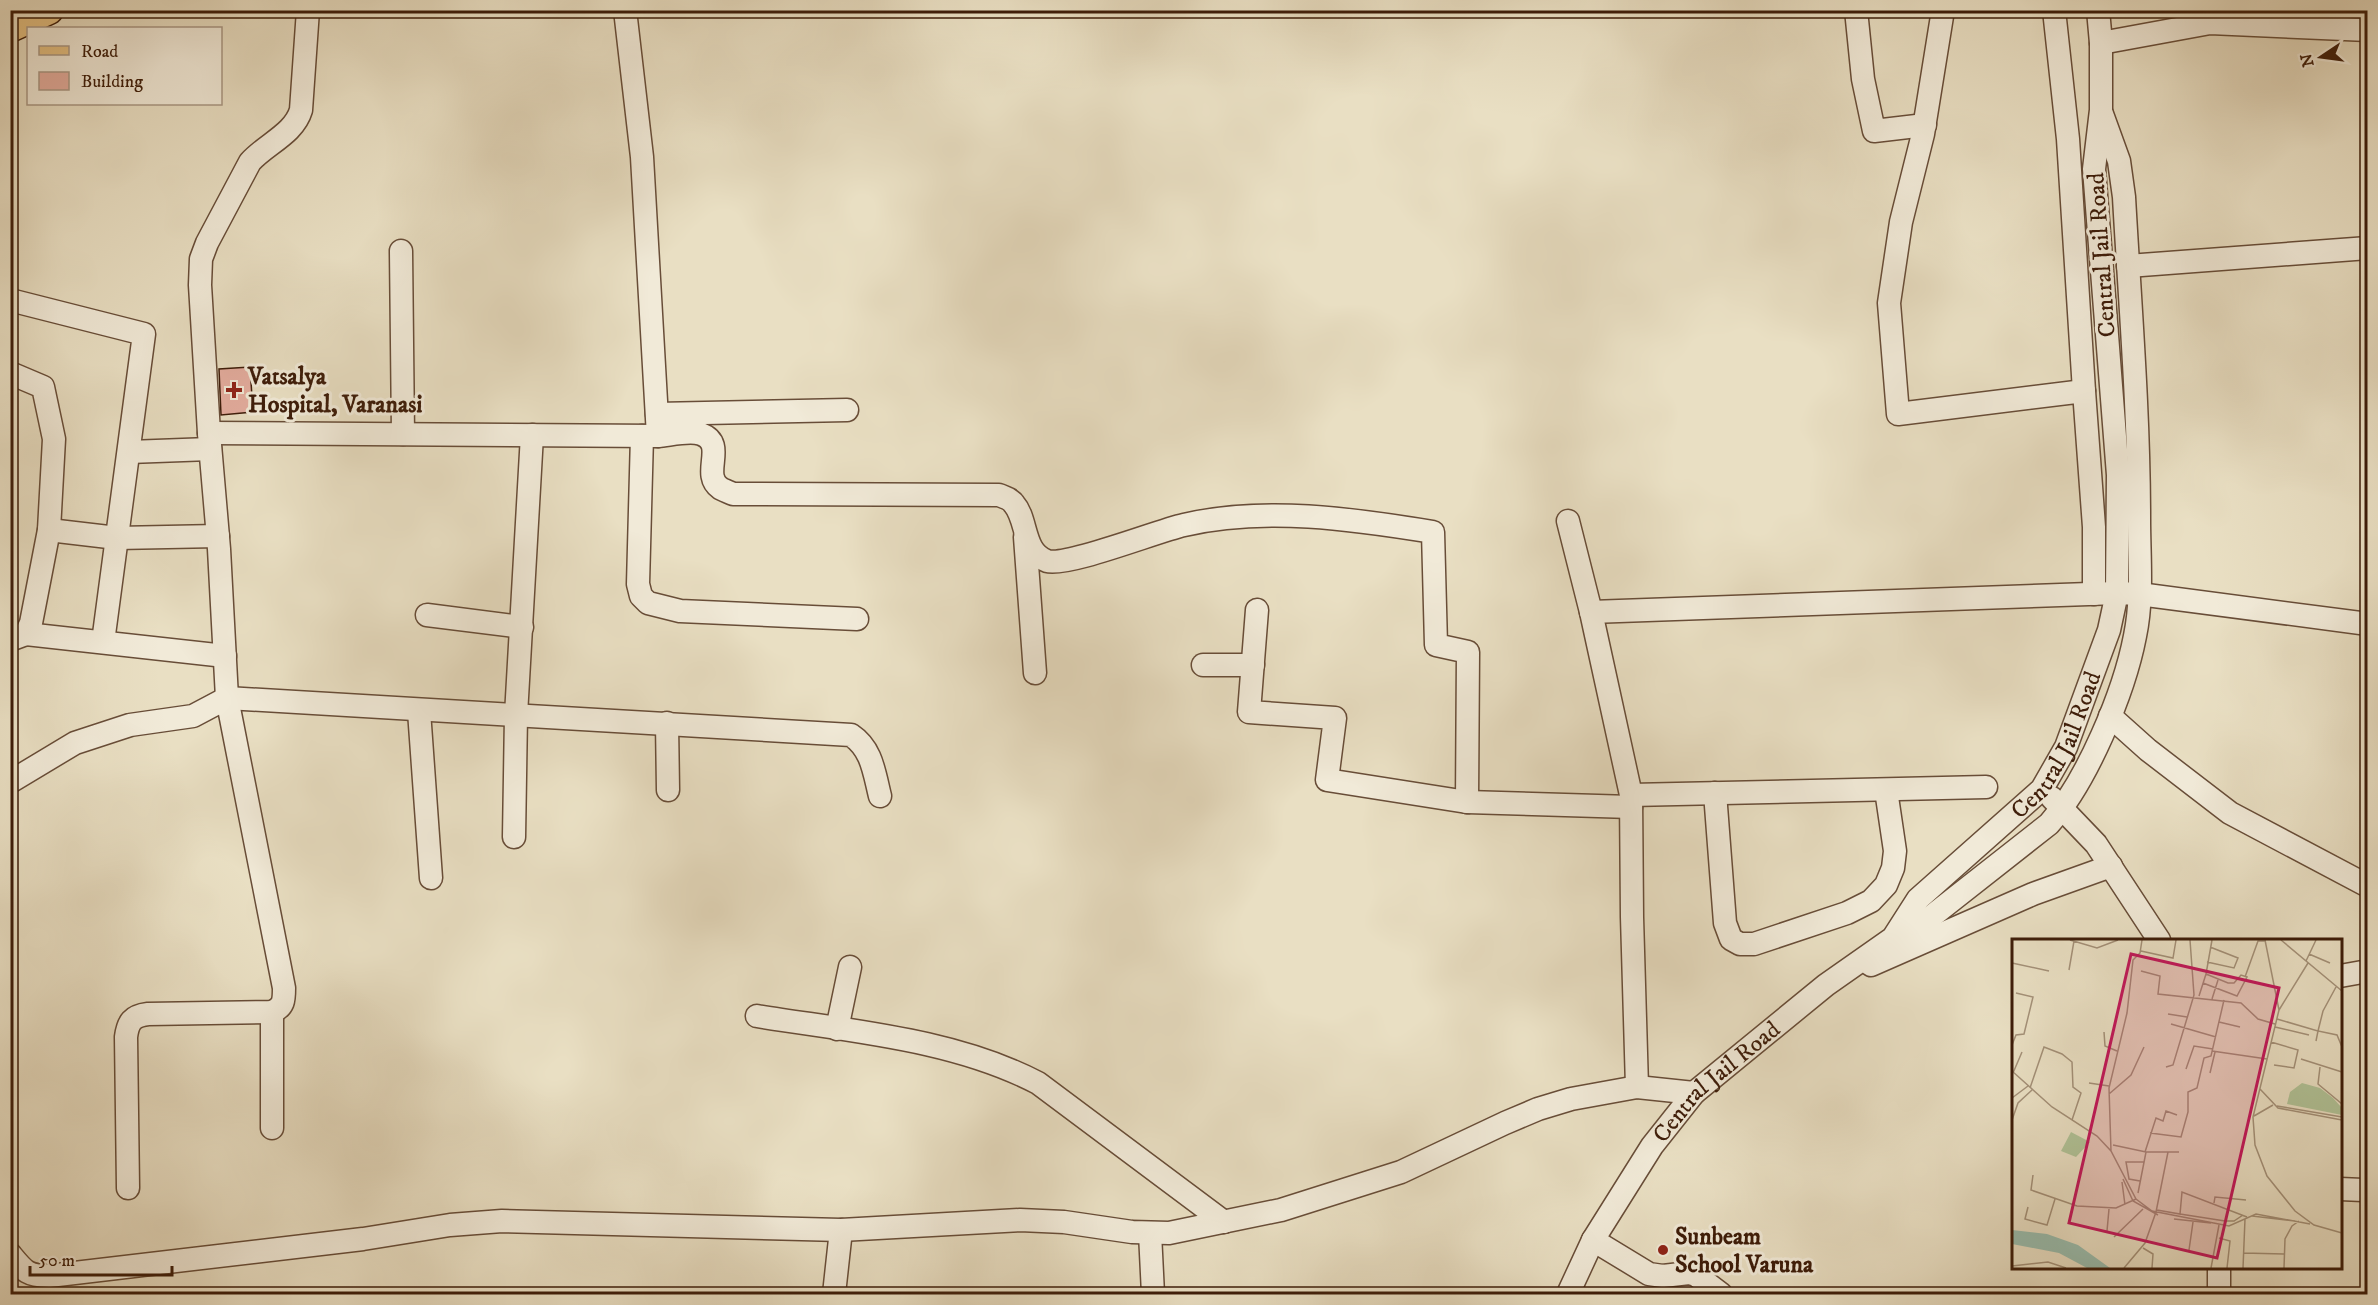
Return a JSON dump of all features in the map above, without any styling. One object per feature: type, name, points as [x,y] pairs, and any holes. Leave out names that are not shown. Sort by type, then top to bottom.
[{"type":"main road","points":[[10,28],[49,10]]},
{"type":"street","points":[[128,1188],[126,1037],[128,1025],[132,1019],[137,1015],[148,1014],[272,1012],[279,1009],[284,1001],[284,988],[227,698],[200,285],[201,259],[207,243],[250,162],[298,120],[301,110],[308,10]]},
{"type":"street","points":[[625,10],[642,157],[657,414],[650,436],[638,584],[641,596],[648,603],[680,611],[856,619]]},
{"type":"street","points":[[1856,10],[1863,79],[1874,131],[1925,125]]},
{"type":"street","points":[[1943,10],[1925,125],[1902,222],[1889,303],[1898,414],[2084,391]]},
{"type":"street","points":[[2054,10],[2068,139],[2094,527],[2105,593]]},
{"type":"street","name":"Central Jail Road","points":[[1568,1294],[1589,1249],[1652,1146],[1694,1093],[1826,985],[1893,938],[1918,899],[2042,789],[2066,747],[2109,630],[2105,593],[2118,475],[2094,169],[2101,110],[2101,44],[2098,10]]},
{"type":"street","points":[[2101,44],[2210,17],[2367,30]]},
{"type":"street","points":[[1893,938],[1945,907],[2049,824],[2063,808],[2110,716],[2136,635],[2139,594],[2139,485],[2124,197],[2119,161],[2101,110]]},
{"type":"street","points":[[2128,266],[2367,248]]},
{"type":"street","points":[[400,251],[402,434]]},
{"type":"street","points":[[10,300],[144,334],[103,642]]},
{"type":"street","points":[[10,373],[43,387],[54,439],[49,530],[31,623],[18,637]]},
{"type":"street","points":[[657,414],[847,410]]},
{"type":"street","points":[[129,452],[210,441],[402,434],[650,436],[700,434],[709,440],[714,448],[712,475],[718,487],[733,494],[999,495],[1013,501],[1021,515],[1025,537],[1035,673]]},
{"type":"street","points":[[514,837],[516,715],[532,435]]},
{"type":"street","points":[[1025,537],[1039,555],[1047,561],[1057,561],[1076,558],[1181,525],[1216,518],[1250,516],[1353,519],[1433,532],[1436,645],[1468,652],[1467,802]]},
{"type":"street","points":[[1568,521],[1591,612],[1631,801],[1637,1087]]},
{"type":"street","points":[[49,530],[117,538],[218,536]]},
{"type":"street","points":[[1591,612],[2105,593],[2139,594],[2367,624]]},
{"type":"street","points":[[1257,610],[1249,712],[1335,718],[1327,780],[1467,802],[1631,801],[1715,793],[1986,787]]},
{"type":"street","points":[[427,615],[522,627]]},
{"type":"street","points":[[18,637],[103,642],[225,656]]},
{"type":"street","points":[[1203,665],[1253,665]]},
{"type":"street","points":[[10,783],[75,743],[130,725],[194,716],[227,698],[851,735],[861,742],[869,754],[880,796]]},
{"type":"street","points":[[419,711],[431,878]]},
{"type":"street","points":[[2110,716],[2148,750],[2230,813],[2367,886]]},
{"type":"street","points":[[667,723],[668,790]]},
{"type":"street","points":[[1715,793],[1725,923],[1731,939],[1740,944],[1754,944],[1847,913],[1871,901],[1886,885],[1893,868],[1895,850],[1886,789]]},
{"type":"street","points":[[2042,789],[2096,844],[2158,939]]},
{"type":"street","points":[[1826,985],[2033,894],[2111,866]]},
{"type":"street","points":[[837,1029],[850,968]]},
{"type":"street","points":[[2342,976],[2367,971]]},
{"type":"street","points":[[272,1012],[272,1128]]},
{"type":"street","points":[[757,1016],[958,1052],[1016,1072],[1038,1083],[1224,1222]]},
{"type":"street","points":[[10,1254],[24,1271],[36,1276],[49,1276],[363,1239],[450,1225],[502,1221],[841,1230],[1020,1220],[1064,1222],[1149,1233],[1169,1233],[1281,1210],[1401,1172],[1538,1109],[1571,1099],[1637,1087],[1694,1093]]},
{"type":"street","points":[[2342,1189],[2363,1190]]},
{"type":"street","points":[[834,1294],[841,1230]]},
{"type":"street","points":[[1149,1233],[1153,1294]]},
{"type":"street","points":[[1589,1249],[1649,1274],[1663,1276],[1689,1273],[1696,1275],[1721,1294]]},
{"type":"street","points":[[2219,1269],[2219,1294]]},
{"type":"building","points":[[250,367],[253,412],[221,415],[219,369]]},
{"type":"place","name":"Vatsalya Hospital, Varanasi","points":[[234,390]]},
{"type":"place","name":"Sunbeam School Varuna","points":[[1663,1250]]}]
